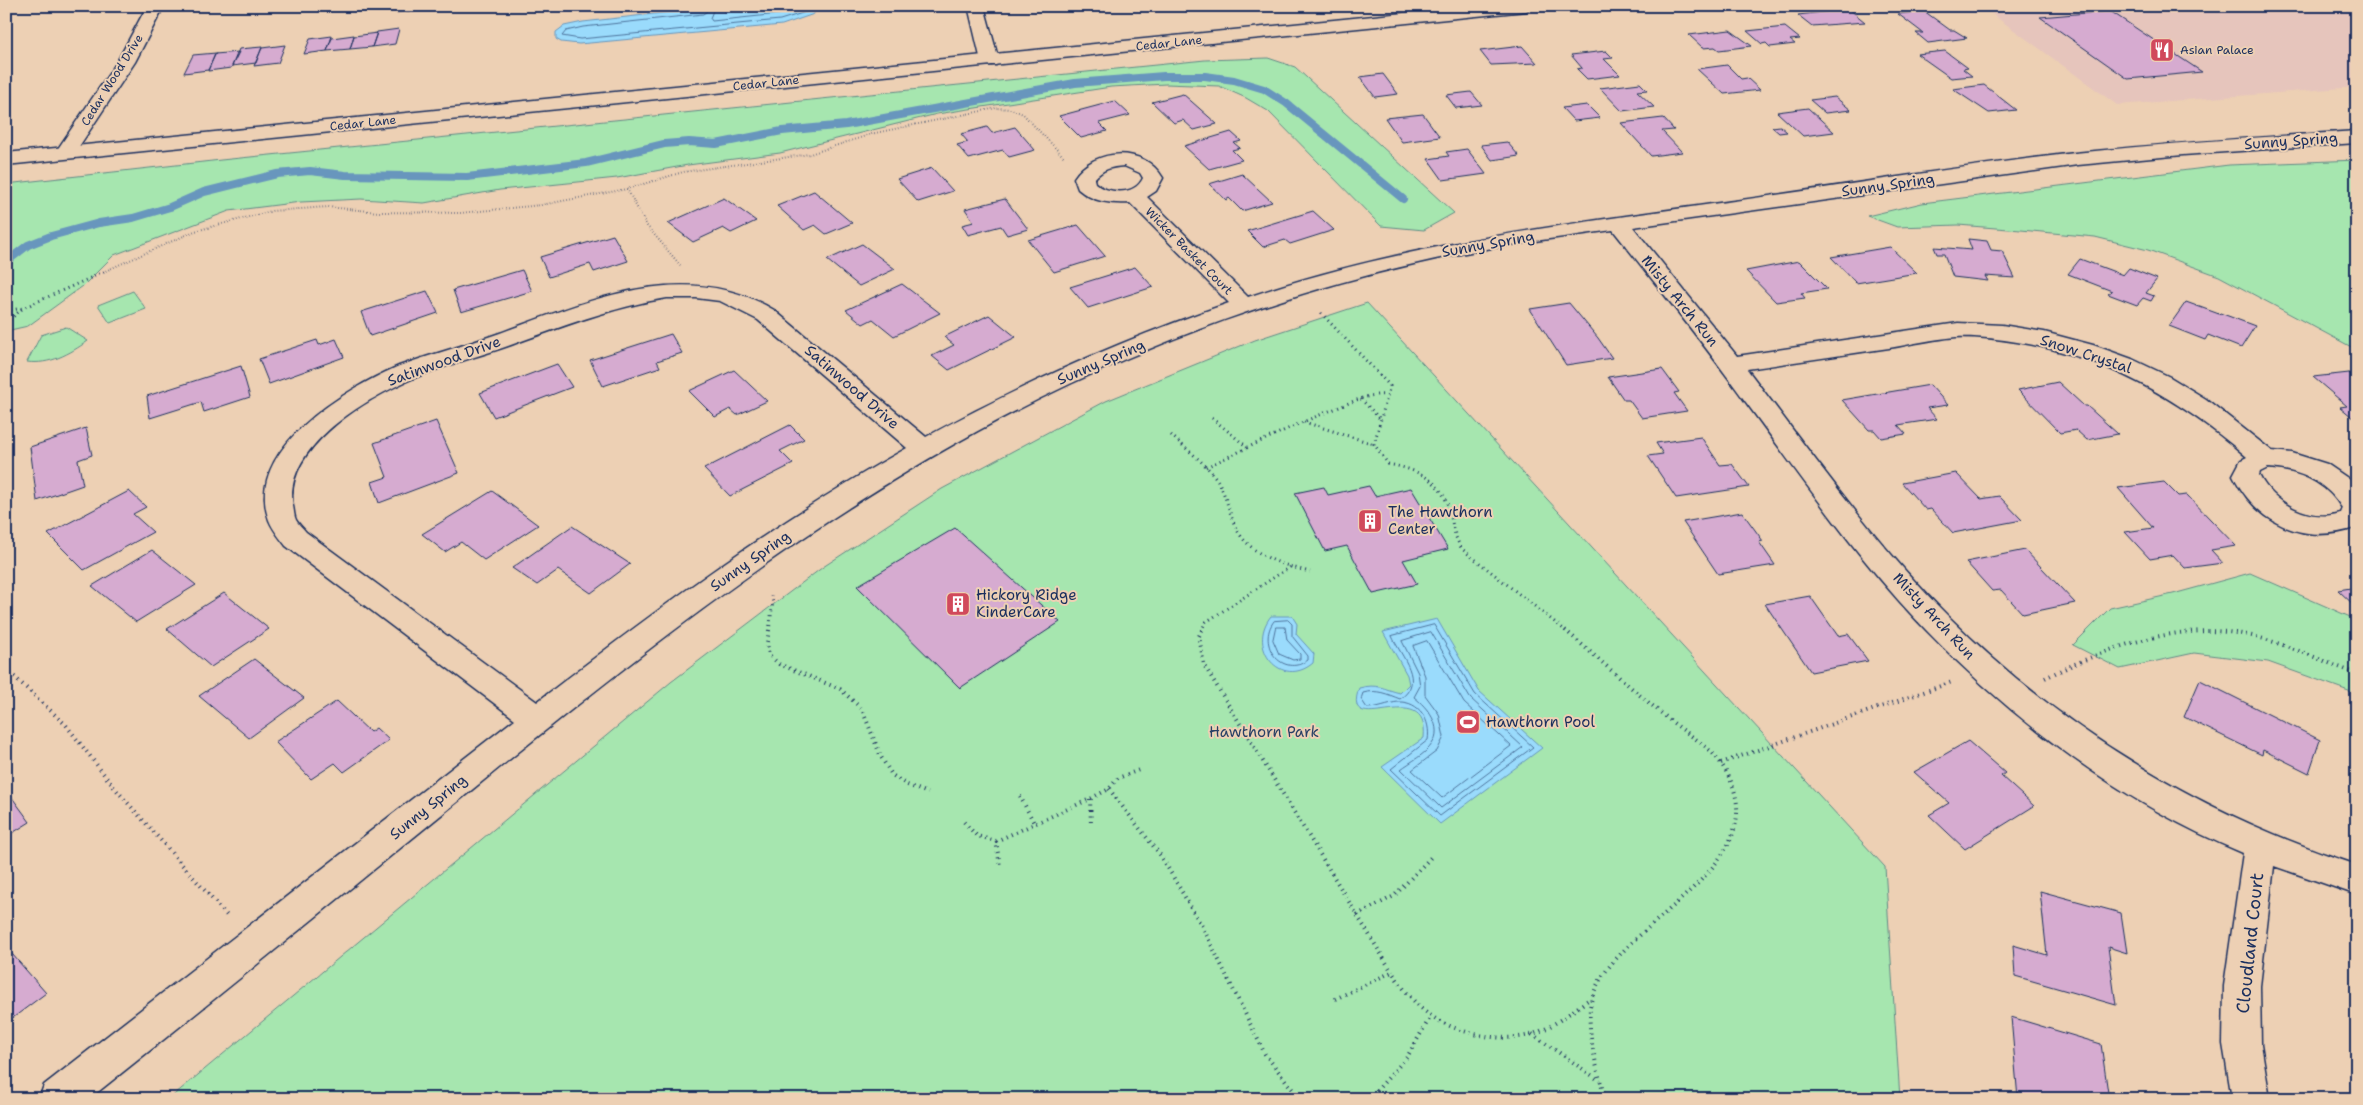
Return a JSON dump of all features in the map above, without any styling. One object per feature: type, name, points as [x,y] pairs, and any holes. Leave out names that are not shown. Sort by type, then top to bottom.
[{"type":"street","name":"Cedar Wood Drive","points":[[65,153],[126,62],[156,6]]},
{"type":"street","points":[[976,6],[990,61]]},
{"type":"street","name":"Cedar Lane","points":[[6,158],[1526,6]]},
{"type":"street","name":"Sunny Spring","points":[[58,1099],[253,947],[537,719],[753,556],[924,449],[1058,380],[1187,326],[1244,306],[1348,274],[1473,246],[1618,223],[2043,163],[2125,154],[2357,136]]},
{"type":"street","name":"Wicker Basket Court","points":[[1117,160],[1138,162],[1147,167],[1154,178],[1152,185],[1146,191],[1135,196],[1120,198],[1098,195],[1085,185],[1084,178],[1087,171],[1104,162],[1117,160]]},
{"type":"street","name":"Wicker Basket Court","points":[[1135,196],[1244,306]]},
{"type":"street","name":"Misty Arch Run","points":[[1618,223],[1731,364],[1813,475],[1891,572],[1936,623],[1982,667],[2013,694],[2069,736],[2144,786],[2260,847],[2357,880]]},
{"type":"street","name":"Satinwood Drive","points":[[537,719],[296,539],[282,520],[277,498],[282,476],[291,457],[330,415],[352,399],[395,377],[606,304],[677,291],[723,295],[742,302],[772,319],[924,449]]},
{"type":"street","name":"Snow Crystal","points":[[1731,364],[1958,330],[1990,330],[2027,335],[2067,344],[2115,360],[2156,379],[2193,400],[2234,430],[2265,459]]},
{"type":"street","name":"Cloudland Court","points":[[2251,1099],[2242,1044],[2242,986],[2260,847]]},
{"type":"path","points":[[6,311],[24,308],[195,231],[272,211],[328,207],[379,212],[460,213],[542,205],[626,189],[683,172],[810,154],[875,133],[996,108],[1011,109],[1023,114],[1069,162],[1087,171]]},
{"type":"path","points":[[626,189],[647,226],[681,266],[677,291]]},
{"type":"path","points":[[6,323],[24,308]]},
{"type":"path","points":[[1321,313],[1390,386],[1374,444]]},
{"type":"path","points":[[1206,467],[1303,422],[1376,394],[1387,395]]},
{"type":"path","points":[[1361,399],[1380,420]]},
{"type":"path","points":[[1212,418],[1247,447]]},
{"type":"path","points":[[1290,567],[1206,622],[1199,636],[1204,665],[1392,972],[1411,998],[1431,1016],[1464,1030],[1504,1039],[1532,1034],[1591,998],[1611,965],[1698,885],[1735,835],[1739,806],[1733,786],[1721,763],[1571,633],[1475,560],[1457,542],[1446,496],[1428,476],[1412,468],[1388,464],[1374,444],[1303,422]]},
{"type":"path","points":[[1172,435],[1215,478],[1228,502],[1234,523],[1244,541],[1273,563],[1310,572]]},
{"type":"path","points":[[771,596],[773,602],[767,643],[769,655],[779,664],[840,689],[862,709],[881,758],[892,776],[907,786],[928,793]]},
{"type":"path","points":[[2013,694],[2072,664],[2157,637],[2205,631],[2242,634],[2357,674]]},
{"type":"path","points":[[1721,763],[1956,680],[1982,667]]},
{"type":"path","points":[[6,669],[66,725],[113,786],[232,923]]},
{"type":"path","points":[[964,822],[971,833],[983,840],[996,841],[1090,799],[1109,789],[1118,778],[1139,770]]},
{"type":"path","points":[[1109,789],[1161,856],[1203,928],[1265,1054],[1300,1099]]},
{"type":"path","points":[[1020,796],[1034,824]]},
{"type":"path","points":[[1090,799],[1091,825]]},
{"type":"path","points":[[996,841],[1000,866]]},
{"type":"path","points":[[1357,915],[1394,896],[1432,856]]},
{"type":"path","points":[[1335,998],[1392,972]]},
{"type":"path","points":[[1591,998],[1592,1040],[1605,1099]]},
{"type":"path","points":[[1369,1099],[1407,1057],[1431,1016]]},
{"type":"path","points":[[1532,1034],[1600,1081]]},
{"type":"shaded area","points":[[1981,6],[2357,6],[2357,87],[2117,105]]},
{"type":"green space","points":[[1268,58],[1295,67],[1454,213],[1424,230],[1381,226],[1268,111],[1246,98],[1219,86],[1166,84],[1111,87],[937,114],[780,153],[688,165],[617,178],[500,190],[424,203],[361,199],[301,202],[229,211],[114,255],[83,286],[28,326],[6,331],[6,184],[221,160],[1205,60]]},
{"type":"green space","points":[[2357,160],[2357,350],[2219,276],[2148,250],[2095,237],[2021,230],[1958,225],[1897,227],[1867,216],[1922,203],[2229,165]]},
{"type":"green space","points":[[133,291],[146,309],[110,323],[98,305]]},
{"type":"green space","name":"Hawthorn Park","points":[[1367,303],[1885,867],[1900,1099],[169,1099],[671,682],[823,567],[942,489],[1106,401],[1255,340]]},
{"type":"green space","points":[[66,327],[88,341],[59,358],[44,362],[27,362],[41,335]]},
{"type":"green space","points":[[2250,573],[2357,620],[2357,694],[2268,662],[2194,653],[2120,669],[2073,645],[2110,608],[2173,594]]},
{"type":"water","points":[[724,6],[815,6],[814,14],[782,25],[579,44],[561,42],[556,39],[556,32],[564,26],[583,22]]},
{"type":"water","points":[[1271,616],[1292,616],[1297,624],[1296,634],[1314,654],[1313,663],[1301,670],[1289,671],[1279,668],[1271,661],[1265,652],[1263,640],[1264,628]]},
{"type":"water","name":"Hawthorn Pool","points":[[1437,619],[1479,691],[1542,748],[1440,824],[1382,767],[1424,738],[1422,720],[1414,711],[1401,709],[1373,712],[1362,710],[1357,704],[1359,688],[1376,686],[1400,693],[1409,684],[1407,675],[1383,632]]},
{"type":"building","points":[[397,6],[430,6],[430,9],[395,13]]},
{"type":"building","points":[[1849,9],[1865,22],[1812,26],[1798,15]]},
{"type":"building","points":[[1924,11],[1950,30],[1954,30],[1967,38],[1928,43],[1916,33],[1923,33],[1898,14]]},
{"type":"building","points":[[2110,11],[2202,72],[2128,79],[2040,17]]},
{"type":"building","points":[[1785,27],[1800,39],[1790,40],[1795,44],[1770,47],[1766,43],[1762,44],[1747,31]]},
{"type":"building","points":[[399,29],[395,44],[372,47],[377,32]]},
{"type":"building","points":[[1730,30],[1752,46],[1719,50],[1715,47],[1703,48],[1689,35]]},
{"type":"building","points":[[377,33],[372,47],[350,49],[354,36]]},
{"type":"building","points":[[354,35],[350,49],[327,51],[332,38]]},
{"type":"building","points":[[332,36],[327,51],[304,54],[310,39]]},
{"type":"building","points":[[285,45],[278,63],[254,66],[262,48]]},
{"type":"building","points":[[1522,46],[1537,63],[1491,65],[1480,51]]},
{"type":"building","points":[[262,47],[256,63],[232,66],[239,49]]},
{"type":"building","points":[[1606,51],[1613,58],[1604,59],[1620,75],[1587,79],[1577,69],[1582,68],[1571,55]]},
{"type":"building","points":[[1945,51],[1968,68],[1963,69],[1972,76],[1951,78],[1917,54]]},
{"type":"building","points":[[239,52],[231,68],[208,71],[215,54]]},
{"type":"building","points":[[216,53],[208,70],[184,73],[193,55]]},
{"type":"building","points":[[1727,65],[1741,79],[1747,78],[1760,90],[1724,94],[1697,69]]},
{"type":"building","points":[[1383,74],[1398,94],[1375,97],[1360,77]]},
{"type":"building","points":[[1640,83],[1647,90],[1637,91],[1654,107],[1622,111],[1600,88]]},
{"type":"building","points":[[1984,85],[2016,110],[1989,113],[1953,89]]},
{"type":"building","points":[[1471,92],[1482,105],[1456,108],[1446,95]]},
{"type":"building","points":[[1183,94],[1217,124],[1194,130],[1183,120],[1174,123],[1152,102]]},
{"type":"building","points":[[1835,97],[1851,110],[1825,113],[1810,100]]},
{"type":"building","points":[[1115,101],[1130,115],[1099,123],[1107,131],[1081,138],[1059,116]]},
{"type":"building","points":[[1587,105],[1600,118],[1574,121],[1562,108]]},
{"type":"building","points":[[1808,108],[1834,132],[1803,136],[1777,112]]},
{"type":"building","points":[[1423,114],[1440,137],[1402,142],[1385,118]]},
{"type":"building","points":[[1663,118],[1674,130],[1662,131],[1682,152],[1651,156],[1621,123]]},
{"type":"building","points":[[1780,126],[1787,132],[1779,133],[1772,127]]},
{"type":"building","points":[[987,127],[992,133],[1015,127],[1035,150],[1009,157],[1003,150],[969,159],[957,145],[968,142],[961,134]]},
{"type":"building","points":[[1231,132],[1241,141],[1234,143],[1240,148],[1232,150],[1242,160],[1209,169],[1184,146]]},
{"type":"building","points":[[1507,142],[1519,156],[1492,160],[1481,145]]},
{"type":"building","points":[[1467,149],[1486,174],[1443,180],[1428,159],[1449,156],[1446,152]]},
{"type":"building","points":[[932,168],[953,191],[918,202],[897,179]]},
{"type":"building","points":[[1242,174],[1272,202],[1242,211],[1229,198],[1226,200],[1209,184]]},
{"type":"building","points":[[814,191],[852,223],[826,234],[815,225],[804,230],[777,206]]},
{"type":"building","points":[[724,198],[756,221],[731,233],[723,228],[693,242],[668,223]]},
{"type":"building","points":[[1005,199],[1028,229],[1007,235],[1001,226],[968,235],[962,225],[974,222],[965,209]]},
{"type":"building","points":[[1313,211],[1334,230],[1290,244],[1285,240],[1263,247],[1247,231]]},
{"type":"building","points":[[1078,225],[1105,256],[1054,272],[1028,240]]},
{"type":"building","points":[[613,235],[628,261],[594,272],[590,264],[549,277],[540,257]]},
{"type":"building","points":[[1968,239],[1987,241],[1991,250],[2002,251],[2015,278],[1985,276],[1988,281],[1953,277],[1944,254],[1937,254],[1934,247],[1972,250]]},
{"type":"building","points":[[862,244],[895,269],[859,286],[827,260]]},
{"type":"building","points":[[1890,247],[1917,273],[1856,283],[1831,257]]},
{"type":"building","points":[[2080,259],[2123,275],[2129,268],[2157,279],[2146,293],[2154,296],[2151,301],[2143,298],[2137,305],[2108,294],[2112,291],[2068,274]]},
{"type":"building","points":[[1799,261],[1827,289],[1801,293],[1805,298],[1776,302],[1746,271]]},
{"type":"building","points":[[1135,267],[1153,287],[1088,308],[1070,287]]},
{"type":"building","points":[[522,270],[532,291],[461,312],[453,290]]},
{"type":"building","points":[[902,284],[940,313],[894,336],[873,319],[863,324],[846,310]]},
{"type":"building","points":[[427,291],[438,313],[370,336],[361,312]]},
{"type":"building","points":[[2186,302],[2255,326],[2241,348],[2208,335],[2205,340],[2169,326]]},
{"type":"building","points":[[1569,303],[1612,358],[1566,365],[1530,309]]},
{"type":"building","points":[[989,315],[1016,337],[949,370],[932,356],[954,345],[944,337]]},
{"type":"building","points":[[671,334],[682,353],[657,361],[660,367],[603,386],[590,360]]},
{"type":"building","points":[[336,339],[344,357],[269,384],[259,359],[317,340],[319,345]]},
{"type":"building","points":[[557,364],[572,387],[494,417],[480,393]]},
{"type":"building","points":[[241,366],[250,397],[204,412],[201,402],[150,418],[147,396]]},
{"type":"building","points":[[1662,369],[1679,392],[1674,393],[1687,411],[1642,418],[1629,400],[1624,400],[1608,377]]},
{"type":"building","points":[[734,370],[767,401],[737,415],[730,409],[715,417],[689,391]]},
{"type":"building","points":[[2349,373],[2357,380],[2357,421],[2340,407],[2347,406],[2313,377]]},
{"type":"building","points":[[2058,382],[2118,434],[2087,440],[2076,430],[2060,433],[2018,390]]},
{"type":"building","points":[[1930,385],[1948,405],[1927,408],[1937,419],[1898,425],[1906,434],[1881,438],[1874,430],[1869,430],[1842,400]]},
{"type":"building","points":[[436,421],[459,473],[379,503],[372,482],[387,477],[374,443]]},
{"type":"building","points":[[790,425],[804,439],[780,451],[793,464],[730,496],[704,469]]},
{"type":"building","points":[[86,428],[92,455],[78,460],[83,485],[37,501],[30,447]]},
{"type":"building","points":[[1701,437],[1720,465],[1732,464],[1749,487],[1676,498],[1648,456],[1663,454],[1656,443]]},
{"type":"building","points":[[1956,473],[1981,499],[1999,496],[2022,520],[1953,533],[1931,509],[1926,510],[1902,483]]},
{"type":"building","points":[[2164,482],[2178,496],[2187,495],[2236,546],[2211,550],[2223,563],[2185,568],[2173,555],[2150,559],[2125,532],[2153,528],[2118,488]]},
{"type":"building","name":"The Hawthorn Center","points":[[1369,486],[1375,496],[1411,488],[1448,549],[1403,560],[1417,584],[1373,594],[1347,546],[1325,551],[1295,493],[1324,487],[1328,495]]},
{"type":"building","points":[[129,491],[146,507],[133,514],[153,532],[84,570],[48,534]]},
{"type":"building","points":[[492,491],[538,525],[484,560],[461,542],[445,552],[422,534]]},
{"type":"building","points":[[1742,512],[1763,541],[1759,542],[1775,565],[1718,574],[1683,522]]},
{"type":"building","points":[[572,526],[630,564],[591,593],[558,570],[537,585],[512,568]]},
{"type":"building","name":"Hickory Ridge KinderCare","points":[[955,528],[1060,622],[960,688],[857,586]]},
{"type":"building","points":[[152,550],[196,585],[136,622],[92,586]]},
{"type":"building","points":[[2025,550],[2075,603],[2023,614],[2001,590],[1992,591],[1966,562]]},
{"type":"building","points":[[2357,587],[2357,608],[2338,590]]},
{"type":"building","points":[[224,593],[269,629],[211,667],[167,629]]},
{"type":"building","points":[[1810,596],[1838,636],[1848,634],[1868,661],[1811,672],[1765,604]]},
{"type":"building","points":[[254,659],[304,698],[249,738],[199,696]]},
{"type":"building","points":[[2200,680],[2320,740],[2309,773],[2263,750],[2262,755],[2184,717]]},
{"type":"building","points":[[337,701],[370,732],[376,728],[389,740],[344,772],[335,763],[311,779],[275,742]]},
{"type":"building","points":[[1968,741],[2005,773],[2001,776],[2034,806],[1965,849],[1929,815],[1949,803],[1914,772]]},
{"type":"building","points":[[8,792],[30,822],[6,837],[6,793]]},
{"type":"building","points":[[2040,891],[2121,913],[2127,953],[2108,947],[2116,1005],[2015,976],[2013,945],[2047,955]]},
{"type":"building","points":[[12,954],[46,993],[6,1023],[6,958]]},
{"type":"building","points":[[2011,1017],[2101,1044],[2108,1093],[2118,1095],[2118,1099],[2018,1099]]},
{"type":"waterway","points":[[6,262],[28,245],[51,236],[99,223],[133,218],[170,207],[204,192],[277,174],[310,171],[345,175],[467,177],[586,163],[664,144],[689,142],[716,144],[782,131],[846,125],[1075,83],[1164,76],[1205,76],[1234,80],[1264,89],[1286,103],[1403,199]]},
{"type":"place","name":"Asian Palace","points":[[2162,50]]},
{"type":"place","name":"The Hawthorn Center","points":[[1370,521]]},
{"type":"place","name":"Hickory Ridge KinderCare","points":[[958,604]]},
{"type":"place","name":"Hawthorn Pool","points":[[1468,722]]}]
